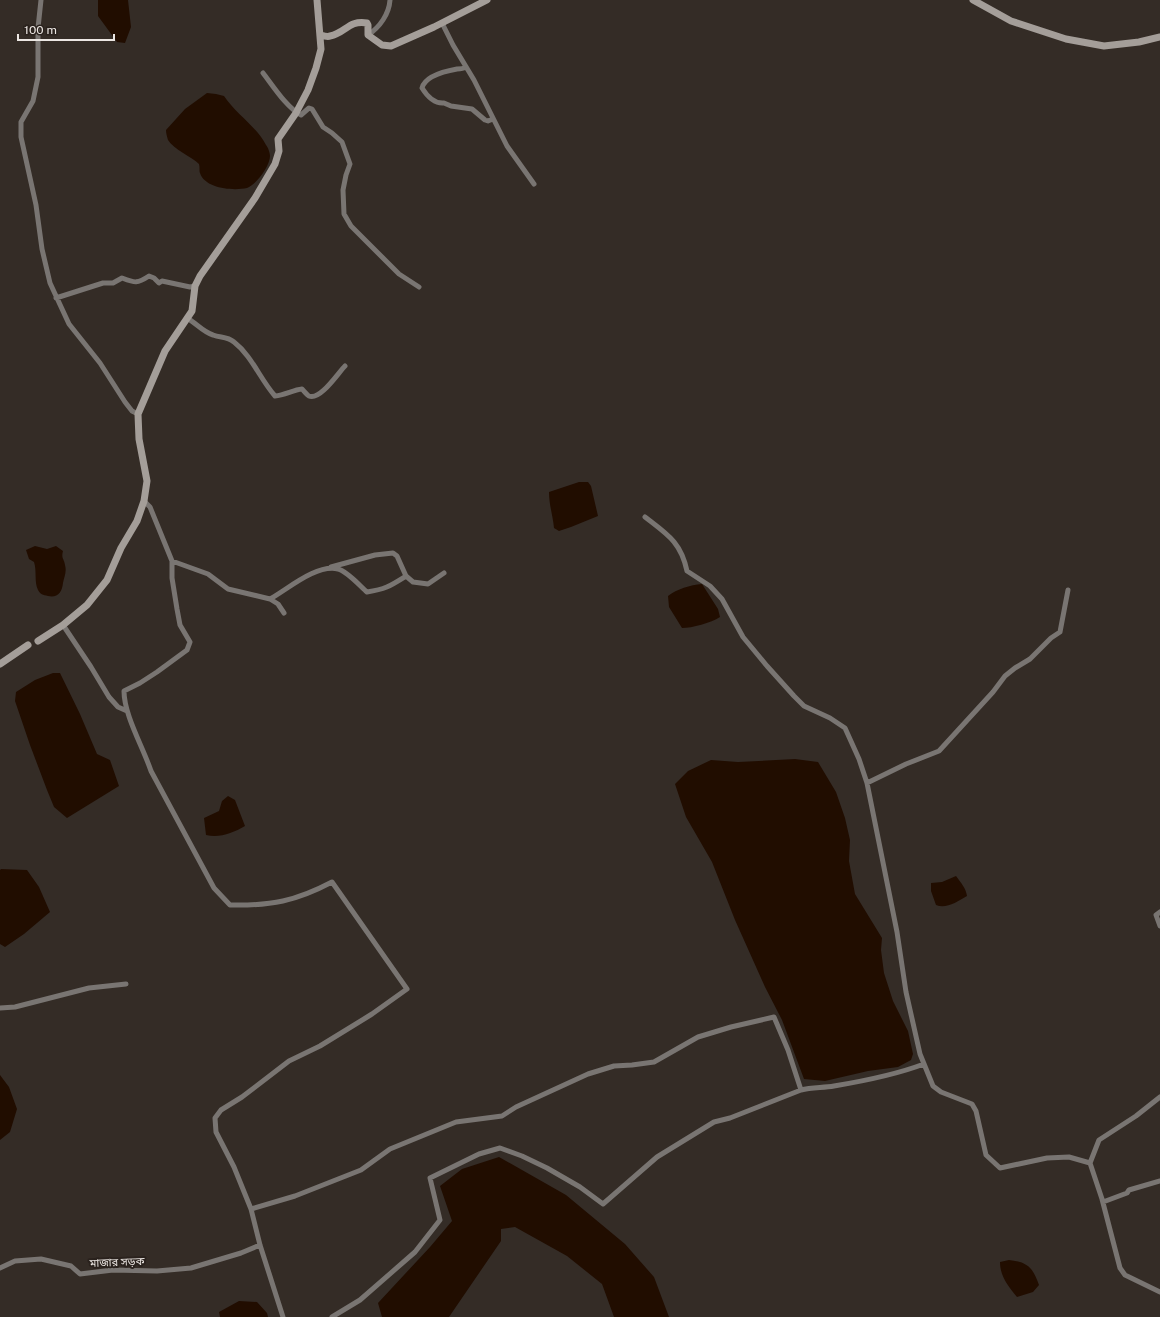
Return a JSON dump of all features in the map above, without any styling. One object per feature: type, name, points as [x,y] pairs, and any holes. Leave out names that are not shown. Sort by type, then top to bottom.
[{"type":"street","points":[[41,0],[38,28],[38,77],[33,100],[21,122],[22,137],[36,205],[42,249],[50,283],[56,298],[74,332],[100,363],[132,411],[138,414]]},
{"type":"street","points":[[38,641],[63,626],[87,605],[107,580],[121,548],[137,521],[144,501],[147,481],[140,439],[138,414],[165,351],[192,311],[195,286],[200,276],[255,198],[275,164],[279,151],[278,139],[296,113],[308,90],[321,49],[317,0]]},
{"type":"street","points":[[368,35],[375,30],[389,9],[390,0]]},
{"type":"street","points":[[368,35],[382,45],[391,46],[442,23],[487,0]]},
{"type":"street","points":[[973,0],[1011,21],[1066,39],[1104,46],[1139,42],[1160,37]]},
{"type":"street","points":[[321,35],[330,37],[352,23],[360,22],[368,25],[368,35]]},
{"type":"street","points":[[442,23],[507,146],[534,184]]},
{"type":"street","points":[[466,67],[463,69],[444,72],[431,78],[423,84],[422,88],[426,96],[441,104],[444,103],[451,106],[472,109],[484,120],[488,121],[493,119]]},
{"type":"street","points":[[263,73],[296,113],[301,115],[309,108],[312,109],[323,127],[342,142],[350,164],[343,190],[344,214],[351,226],[399,274],[419,287]]},
{"type":"street","points":[[56,298],[102,283],[113,283],[122,278],[140,282],[149,276],[154,278],[158,283],[162,281],[190,287],[195,286]]},
{"type":"street","points":[[187,318],[195,322],[202,330],[213,335],[227,337],[234,342],[253,363],[266,386],[275,396],[302,389],[309,396],[321,394],[345,366]]},
{"type":"street","points":[[144,501],[150,507],[172,561],[172,578],[176,609],[180,625],[190,642],[187,650],[157,672],[124,691],[124,697],[127,711],[152,771],[214,888],[230,905],[253,905],[285,901],[308,894],[332,882],[407,989],[372,1014],[326,1042],[289,1061],[242,1097],[221,1110],[214,1118],[216,1132],[234,1167],[251,1209],[260,1245],[283,1317]]},
{"type":"street","points":[[645,517],[671,537],[678,546],[685,561],[687,571],[710,586],[722,598],[743,637],[794,696],[804,706],[830,718],[844,728],[868,783],[897,932],[906,992],[920,1054],[933,1086],[941,1092],[972,1104],[976,1111],[986,1155],[1000,1168],[1047,1158],[1069,1157],[1090,1163]]},
{"type":"street","points":[[270,599],[306,577],[326,569],[345,563],[392,553],[397,556],[406,576],[413,582],[428,584],[444,573]]},
{"type":"street","points":[[172,561],[208,574],[228,589],[270,599],[278,604],[284,613]]},
{"type":"street","points":[[326,569],[339,569],[355,580],[367,592],[383,590],[396,584],[406,576]]},
{"type":"street","points":[[868,783],[906,764],[939,751],[994,692],[1005,676],[1030,659],[1050,638],[1060,632],[1068,590]]},
{"type":"street","points":[[63,626],[91,667],[109,697],[118,707],[127,711]]},
{"type":"street","points":[[0,664],[28,646]]},
{"type":"street","points":[[1160,912],[1156,915],[1160,926]]},
{"type":"street","points":[[0,1008],[15,1007],[89,988],[126,984]]},
{"type":"street","points":[[251,1209],[295,1196],[361,1170],[390,1149],[456,1122],[502,1116],[516,1107],[588,1074],[614,1066],[654,1062],[698,1037],[731,1027],[774,1017],[788,1050],[801,1090]]},
{"type":"street","points":[[332,1317],[360,1300],[415,1252],[440,1220],[430,1178],[479,1154],[500,1148],[522,1156],[547,1168],[580,1187],[603,1204],[657,1157],[714,1122],[730,1118],[811,1087],[832,1087],[907,1071],[924,1064]]},
{"type":"street","points":[[1160,1097],[1136,1116],[1099,1140],[1090,1163],[1103,1202],[1120,1268],[1125,1275],[1160,1292]]},
{"type":"street","points":[[1103,1202],[1127,1193],[1129,1190],[1134,1188],[1160,1181]]},
{"type":"street","name":"মাজার সড়ক","points":[[0,1268],[15,1261],[41,1259],[71,1266],[80,1274],[112,1270],[157,1271],[191,1268],[241,1253],[260,1245]]},
{"type":"shaded area","points":[[98,0],[128,0],[131,27],[125,43],[117,42],[98,16]]},
{"type":"shaded area","points":[[207,93],[224,96],[234,109],[262,138],[270,153],[268,165],[265,170],[251,186],[247,188],[220,188],[208,183],[200,173],[199,164],[174,147],[168,140],[166,130],[185,109]]},
{"type":"shaded area","points":[[579,482],[588,482],[591,486],[598,516],[559,531],[554,528],[549,492]]},
{"type":"shaded area","points":[[35,546],[47,549],[56,546],[63,551],[62,557],[65,563],[66,572],[62,589],[57,595],[45,595],[38,590],[34,562],[29,559],[26,550]]},
{"type":"shaded area","points":[[702,584],[718,609],[720,617],[701,625],[682,628],[669,607],[668,596],[675,591],[693,585]]},
{"type":"shaded area","points":[[53,673],[60,673],[97,754],[110,760],[119,786],[67,818],[54,807],[15,701],[16,692],[35,680]]},
{"type":"shaded area","points":[[795,759],[818,762],[836,792],[845,818],[850,840],[849,861],[855,894],[882,938],[881,950],[884,973],[893,1001],[908,1031],[913,1054],[911,1060],[898,1067],[868,1071],[825,1081],[804,1079],[782,1020],[765,987],[735,920],[712,862],[686,817],[675,784],[688,771],[711,760],[738,762]]},
{"type":"shaded area","points":[[228,796],[235,800],[245,826],[226,834],[216,836],[206,835],[204,818],[219,811],[222,801]]},
{"type":"shaded area","points":[[1,869],[27,870],[39,887],[50,912],[24,934],[5,947],[0,944]]},
{"type":"shaded area","points":[[956,876],[964,888],[967,896],[955,903],[944,906],[936,905],[931,891],[931,883],[942,882]]},
{"type":"shaded area","points":[[0,1075],[9,1087],[17,1109],[10,1132],[0,1140]]},
{"type":"shaded area","points":[[499,1157],[566,1195],[625,1244],[654,1277],[669,1317],[614,1317],[602,1284],[567,1256],[515,1227],[501,1229],[501,1241],[449,1317],[382,1317],[378,1303],[452,1221],[440,1186],[462,1169]]},
{"type":"shaded area","points":[[1009,1260],[1021,1262],[1032,1270],[1039,1285],[1033,1292],[1017,1297],[1005,1281],[1001,1272],[1000,1262]]},
{"type":"shaded area","points":[[239,1301],[257,1302],[267,1313],[268,1317],[220,1317],[219,1312]]}]
